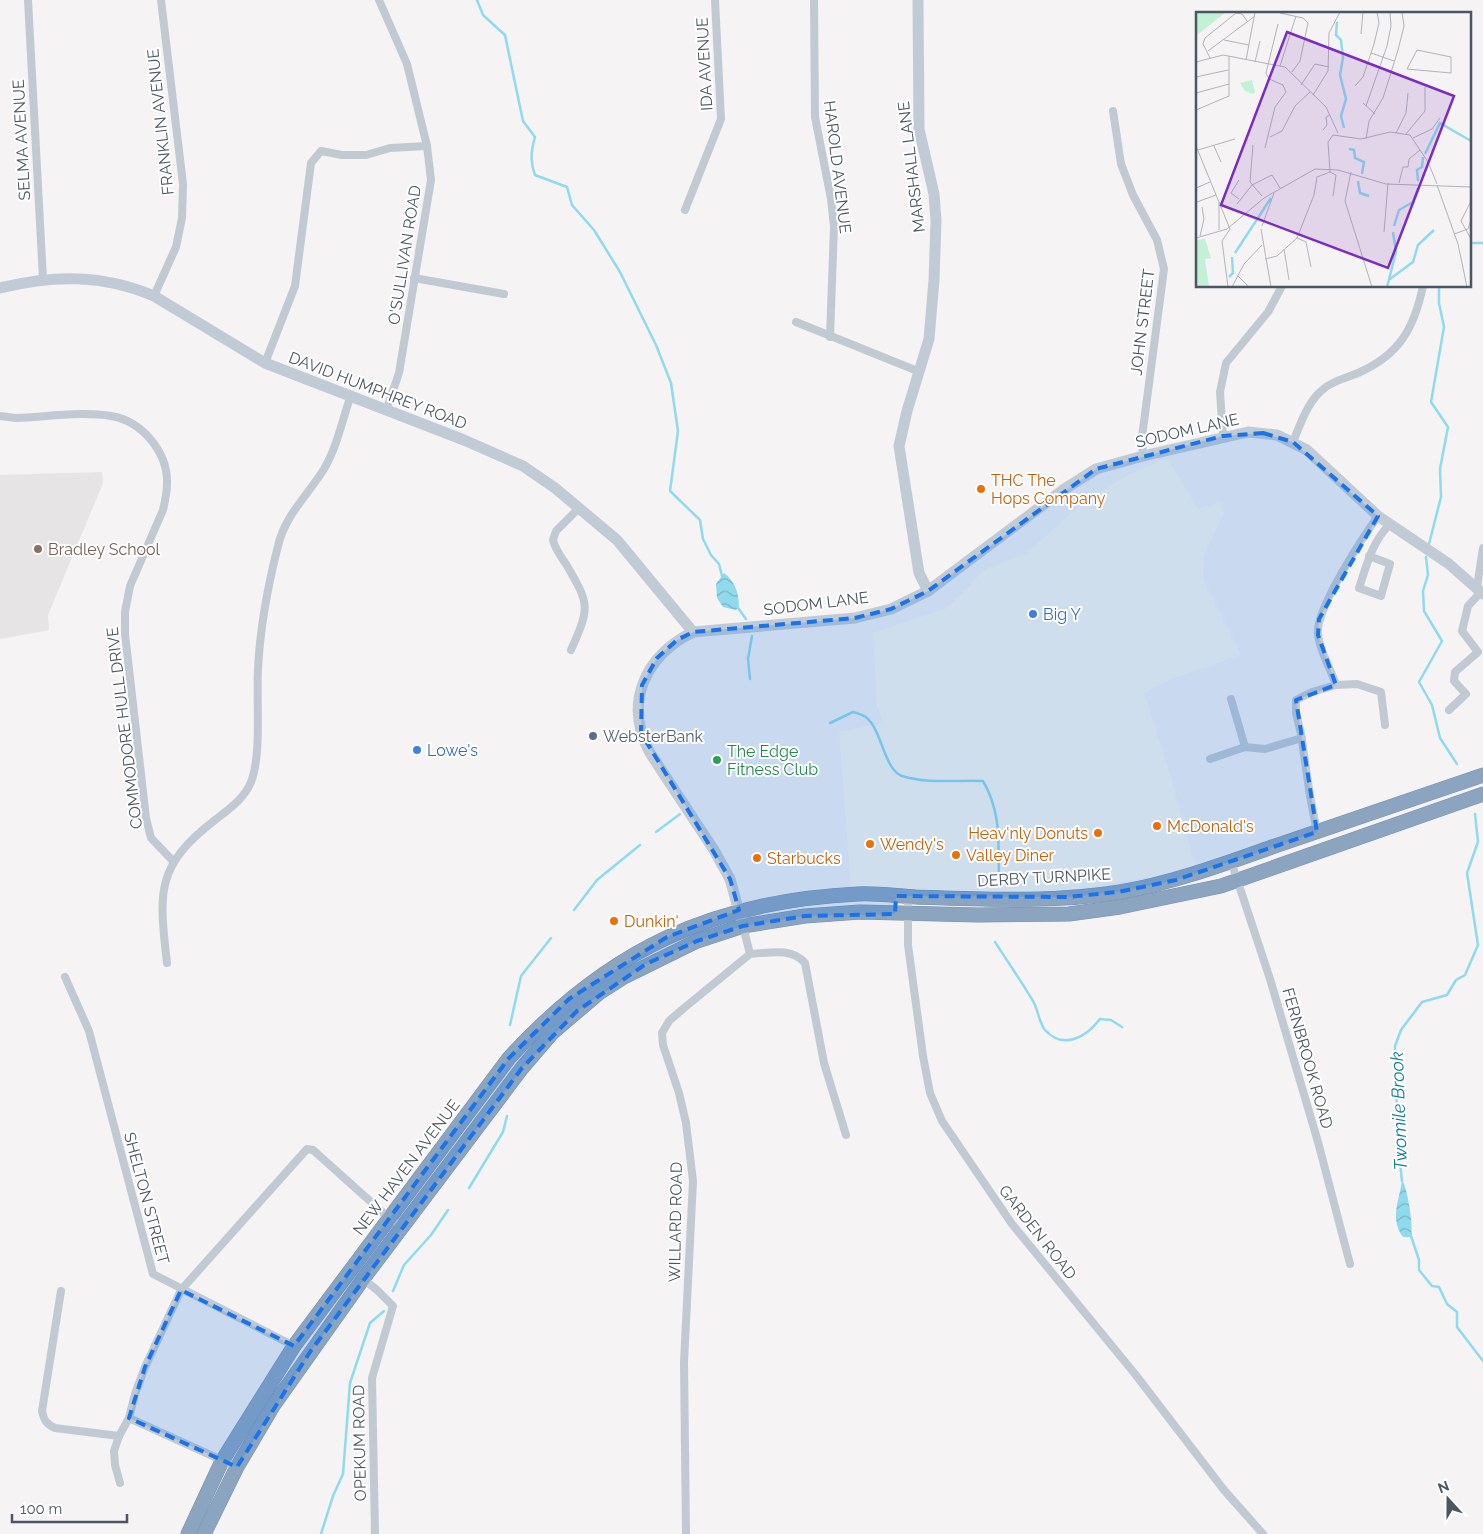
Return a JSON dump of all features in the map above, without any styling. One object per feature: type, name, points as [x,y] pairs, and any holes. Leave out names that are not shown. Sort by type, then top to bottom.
[{"type":"highway","name":"DERBY TURNPIKE","points":[[739,910],[860,894],[976,898],[1067,897],[1118,892],[1176,880],[1483,775]]},
{"type":"highway","points":[[743,926],[805,916],[860,912],[901,914],[1069,914],[1120,908],[1215,887],[1483,794]]},
{"type":"highway","points":[[1209,868],[1215,887]]},
{"type":"highway","points":[[901,914],[902,896]]},
{"type":"highway","name":"NEW HAVEN AVENUE","points":[[188,1534],[222,1461],[294,1346],[509,1058],[544,1020],[593,980],[667,937],[739,910]]},
{"type":"highway","name":"NEW HAVEN AVENUE","points":[[204,1534],[237,1467],[273,1406],[362,1279],[404,1228],[522,1068],[552,1033],[600,993],[646,964],[697,941],[743,926]]},
{"type":"street","name":"SELMA AVENUE","points":[[28,0],[43,279]]},
{"type":"street","name":"FRANKLIN AVENUE","points":[[154,296],[176,247],[182,218],[183,184],[161,0]]},
{"type":"street","name":"O'SULLIVAN ROAD","points":[[379,0],[407,64],[427,146],[431,180],[399,373],[386,410]]},
{"type":"street","name":"IDA AVENUE","points":[[685,210],[721,120],[714,0]]},
{"type":"street","name":"HAROLD AVENUE","points":[[814,0],[815,117],[831,199],[834,227],[830,337]]},
{"type":"street","name":"MARSHALL LANE","points":[[918,0],[920,129],[934,194],[936,222],[934,280],[929,340],[907,411],[899,446],[919,573],[928,591]]},
{"type":"street","name":"JOHN STREET","points":[[1113,111],[1120,164],[1133,195],[1157,240],[1164,269],[1142,438],[1143,456]]},
{"type":"street","points":[[265,363],[295,286],[310,163],[321,151],[342,155],[366,155],[390,148],[427,146]]},
{"type":"street","name":"DAVID HUMPHREY ROAD","points":[[0,288],[43,279],[82,278],[114,282],[154,296],[265,363],[510,460],[549,484],[617,540],[693,632]]},
{"type":"street","points":[[414,278],[504,294]]},
{"type":"street","points":[[1223,436],[1220,392],[1226,363],[1268,312],[1281,288]]},
{"type":"street","points":[[1293,442],[1308,409],[1318,394],[1331,384],[1387,358],[1396,348],[1415,318],[1422,288]]},
{"type":"street","points":[[796,322],[920,372]]},
{"type":"street","points":[[167,963],[161,916],[164,886],[173,861],[196,834],[234,805],[251,783],[256,765],[258,668],[277,547],[284,526],[292,511],[324,469],[330,457],[350,398]]},
{"type":"street","name":"COMMODORE HULL DRIVE","points":[[0,416],[16,418],[113,416],[134,424],[146,434],[163,460],[167,476],[166,497],[130,586],[124,621],[146,818],[151,838],[173,861]]},
{"type":"street","name":"SODOM LANE","points":[[743,926],[730,879],[714,850],[650,753],[643,739],[639,722],[640,693],[648,672],[658,658],[677,640],[693,632],[855,618],[891,609],[928,591],[1063,490],[1096,469],[1223,436],[1248,432],[1263,433],[1293,442],[1307,450],[1378,516],[1449,564],[1480,591]]},
{"type":"street","points":[[571,650],[584,620],[586,604],[582,592],[553,540],[556,531],[579,508]]},
{"type":"street","points":[[1336,685],[1318,635],[1319,619],[1358,544],[1378,516]]},
{"type":"street","points":[[1370,556],[1390,564],[1381,596],[1358,588],[1370,556],[1377,538],[1390,524]]},
{"type":"street","points":[[1449,710],[1466,694],[1454,681],[1455,672],[1478,652],[1462,631],[1468,606],[1480,591],[1483,548]]},
{"type":"street","points":[[1317,832],[1302,738],[1296,713],[1296,700],[1312,692],[1336,685],[1356,684],[1381,692],[1385,725]]},
{"type":"street","points":[[1231,699],[1245,747]]},
{"type":"street","points":[[1210,759],[1245,747],[1265,749],[1302,738]]},
{"type":"street","name":"FERNBROOK ROAD","points":[[1231,861],[1270,979],[1318,1142],[1350,1264]]},
{"type":"street","name":"GARDEN ROAD","points":[[901,914],[908,945],[925,1070],[930,1093],[942,1121],[1016,1230],[1135,1374],[1224,1490],[1263,1534]]},
{"type":"street","points":[[743,926],[750,954],[789,952],[799,956],[805,963],[822,1054],[846,1135]]},
{"type":"street","name":"WILLARD ROAD","points":[[686,1534],[684,1362],[693,1181],[686,1123],[679,1093],[662,1045],[662,1033],[669,1021],[750,954]]},
{"type":"street","name":"SHELTON STREET","points":[[65,977],[89,1031],[153,1274],[181,1290],[294,1346]]},
{"type":"street","points":[[120,1483],[115,1465],[114,1451],[119,1436],[130,1418],[135,1394],[146,1367],[181,1290],[307,1149],[313,1150],[389,1218],[404,1228]]},
{"type":"street","name":"OPEKUM ROAD","points":[[362,1279],[377,1290],[393,1306],[372,1378],[371,1407],[375,1534]]},
{"type":"street","points":[[60,1291],[42,1410],[43,1418],[48,1425],[55,1428],[119,1436]]},
{"type":"street","points":[[130,1418],[237,1467]]},
{"type":"highlighted area","points":[[1263,433],[1293,442],[1378,516],[1319,619],[1318,635],[1336,685],[1296,700],[1317,832],[1176,880],[1118,892],[1067,897],[896,896],[895,914],[805,916],[743,926],[697,941],[646,964],[577,1011],[522,1068],[310,1352],[237,1467],[129,1418],[145,1367],[181,1290],[294,1346],[509,1058],[569,999],[667,937],[739,910],[730,879],[641,733],[642,685],[657,658],[677,640],[693,632],[855,618],[891,609],[928,591],[1096,469],[1223,436]]},
{"type":"shaded area","points":[[1167,458],[1198,509],[1221,502],[1224,514],[1204,555],[1203,579],[1241,655],[1174,678],[1144,693],[1168,767],[1195,865],[1153,877],[1065,891],[1030,893],[851,888],[839,732],[883,723],[877,706],[873,633],[947,608],[985,569],[1027,553],[1086,500],[1126,476]]},
{"type":"shaded area","name":"Bradley School","points":[[102,472],[103,483],[48,615],[49,630],[0,639],[0,475]]},
{"type":"water","points":[[724,573],[736,589],[739,607],[736,610],[723,607],[717,598],[716,584]]},
{"type":"water","points":[[1402,1180],[1410,1207],[1411,1237],[1403,1237],[1397,1223],[1396,1208]]},
{"type":"waterway","points":[[477,0],[483,15],[505,35],[523,121],[535,137],[532,156],[535,175],[567,187],[572,205],[594,230],[620,272],[656,345],[671,383],[678,431],[670,491],[700,520],[703,539],[711,555],[719,564],[722,576]]},
{"type":"waterway","name":"Twomile Brook","points":[[1470,243],[1483,243]]},
{"type":"waterway","name":"Twomile Brook","points":[[1429,544],[1441,497],[1440,469],[1448,427],[1431,402],[1444,327],[1439,303],[1439,288]]},
{"type":"waterway","name":"Twomile Brook","points":[[1426,557],[1428,575],[1423,591],[1424,611],[1442,641],[1419,682],[1432,705],[1440,738],[1457,764]]},
{"type":"waterway","points":[[736,605],[746,619]]},
{"type":"waterway","points":[[750,679],[748,659],[752,636]]},
{"type":"waterway","points":[[830,723],[853,712],[866,717],[872,724],[891,766],[902,776],[932,781],[983,781],[989,793],[996,817],[999,842],[999,882]]},
{"type":"waterway","points":[[656,832],[680,814]]},
{"type":"waterway","name":"Twomile Brook","points":[[1402,1181],[1398,1144],[1395,1046],[1401,1030],[1422,1002],[1447,995],[1456,980],[1465,975],[1478,945],[1467,873],[1478,842],[1475,814]]},
{"type":"waterway","points":[[574,910],[597,880],[640,845]]},
{"type":"waterway","points":[[510,1025],[521,976],[551,938]]},
{"type":"waterway","points":[[995,942],[1033,1001],[1043,1027],[1052,1036],[1060,1040],[1075,1039],[1089,1031],[1100,1019],[1111,1020],[1122,1027]]},
{"type":"waterway","points":[[469,1188],[503,1132],[507,1116]]},
{"type":"waterway","points":[[393,1291],[404,1265],[431,1235],[448,1210]]},
{"type":"waterway","name":"Twomile Brook","points":[[1410,1233],[1419,1260],[1419,1270],[1432,1286],[1439,1287],[1447,1304],[1457,1312],[1457,1327],[1483,1361]]},
{"type":"waterway","points":[[321,1534],[333,1496],[343,1474],[350,1383],[370,1323],[384,1311]]},
{"type":"place","name":"THC The Hops Company","points":[[981,489]]},
{"type":"place","name":"Bradley School","points":[[38,549]]},
{"type":"place","name":"Big Y","points":[[1033,614]]},
{"type":"place","name":"WebsterBank","points":[[593,736]]},
{"type":"place","name":"Lowe's","points":[[417,750]]},
{"type":"place","name":"The Edge Fitness Club","points":[[717,760]]},
{"type":"place","name":"McDonald's","points":[[1157,826]]},
{"type":"place","name":"Heav'nly Donuts","points":[[1098,833]]},
{"type":"place","name":"Wendy's","points":[[870,844]]},
{"type":"place","name":"Valley Diner","points":[[956,855]]},
{"type":"place","name":"Starbucks","points":[[757,858]]},
{"type":"place","name":"Dunkin'","points":[[614,921]]}]
